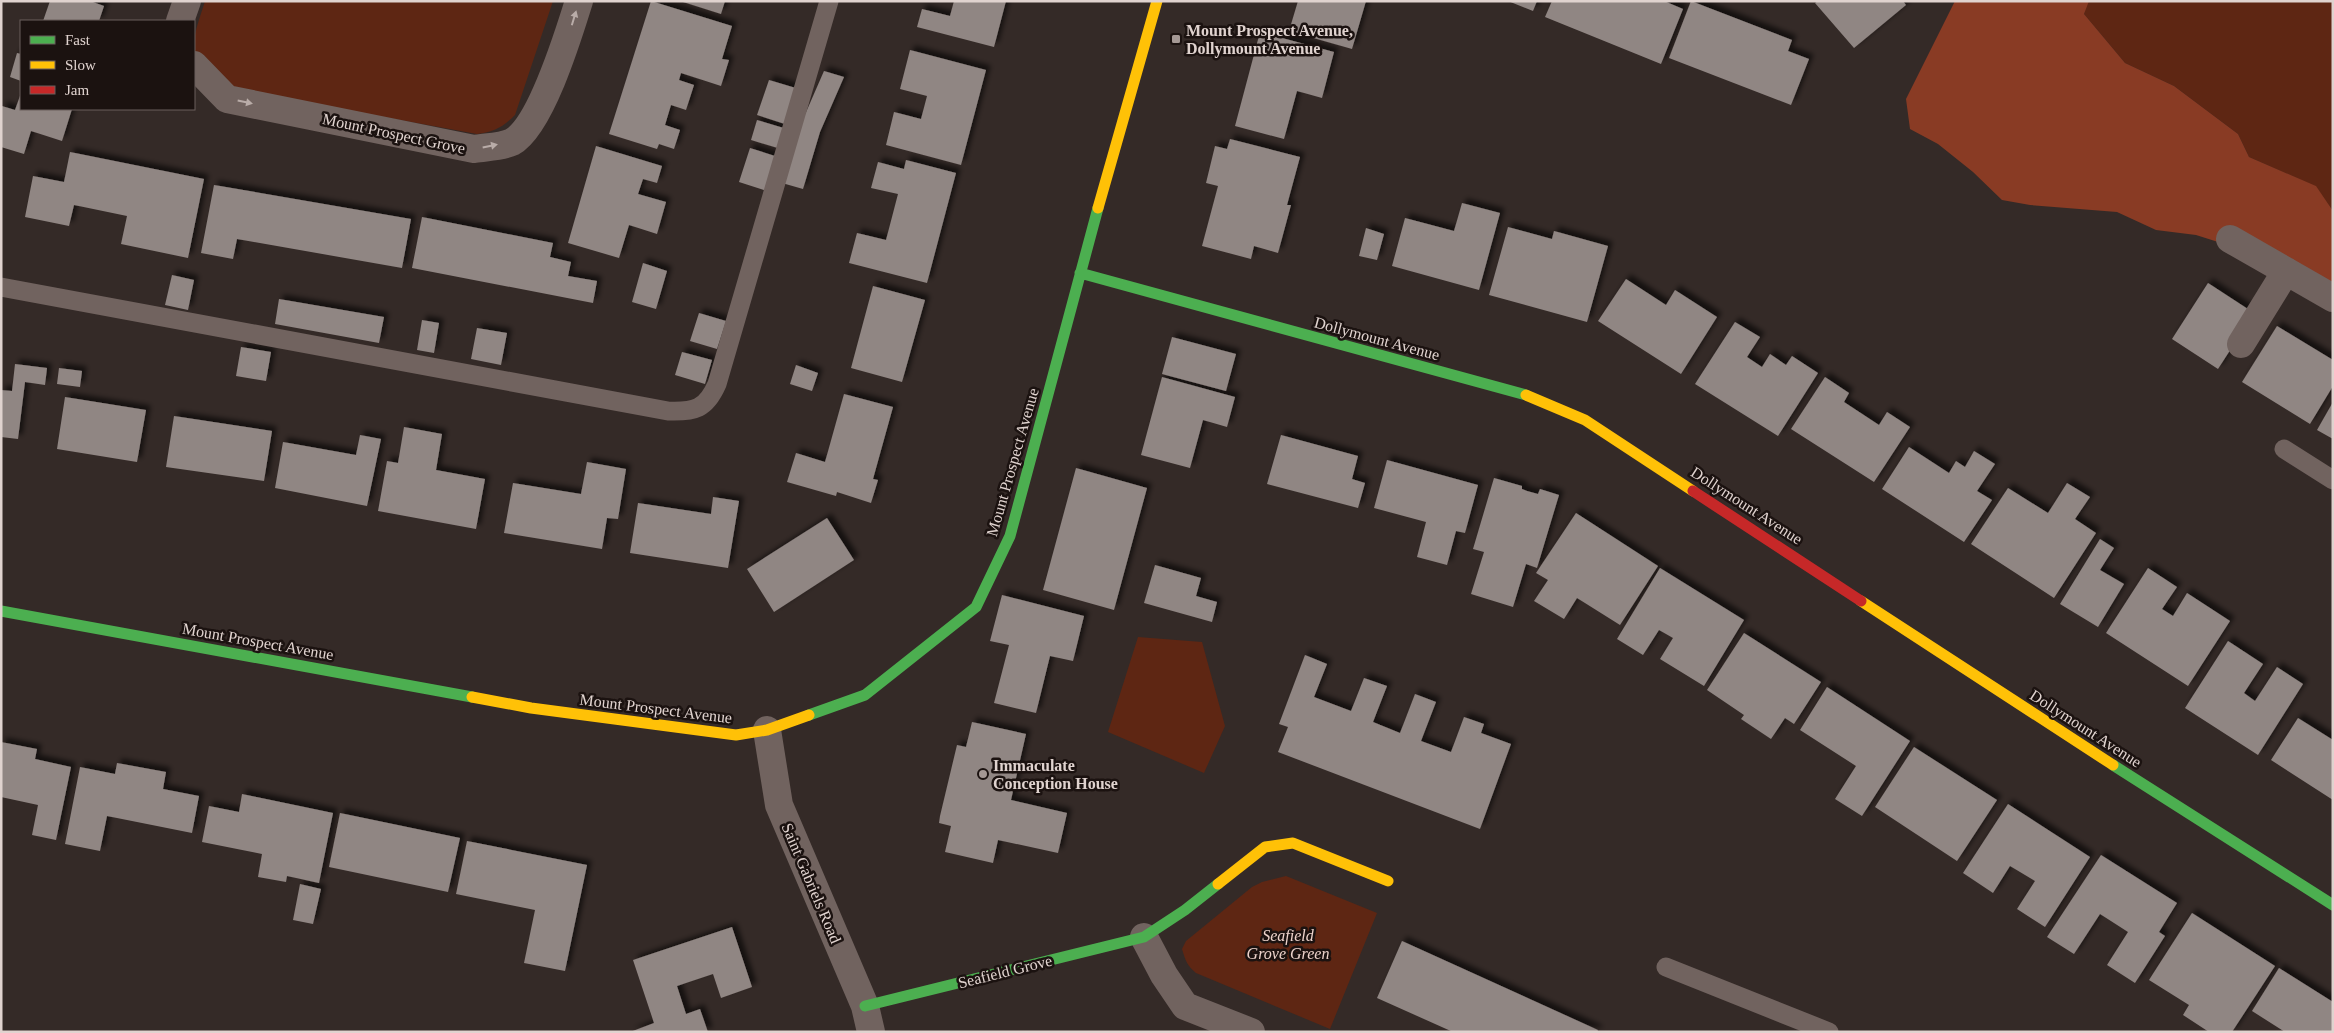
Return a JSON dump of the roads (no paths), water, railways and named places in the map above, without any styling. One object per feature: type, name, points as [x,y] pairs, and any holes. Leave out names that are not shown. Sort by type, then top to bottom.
[{"type":"street","points":[[180,20],[187,1]]},
{"type":"street","name":"Mount Prospect Grove","points":[[195,66],[227,98],[474,150],[512,142],[535,117],[566,43],[579,1]]},
{"type":"street","name":"Mount Prospect Avenue","points":[[1,611],[531,708],[736,735],[767,730],[866,695],[976,607],[1010,536],[1080,272],[1157,1]]},
{"type":"street","points":[[2230,239],[2333,298]]},
{"type":"street","points":[[2241,344],[2286,271]]},
{"type":"street","name":"Dollymount Avenue","points":[[1080,272],[1535,398],[1585,420],[2091,751],[2333,905]]},
{"type":"street","name":"Saint Gabriels Road","points":[[767,730],[779,805],[868,1019]]},
{"type":"street","name":"Seafield Grove","points":[[868,1019],[1144,937],[1185,910],[1265,847],[1293,842],[1388,881]]},
{"type":"street","points":[[1144,937],[1164,975],[1185,1006],[1251,1032]]},
{"type":"lane","points":[[1,287],[658,410],[688,412],[710,400],[717,384],[829,1]]},
{"type":"lane","points":[[2284,449],[2333,480]]},
{"type":"lane","points":[[1666,968],[1829,1032]]},
{"type":"place","name":"Mount Prospect Avenue, Dollymount Avenue","points":[[1176,39]]},
{"type":"place","name":"Immaculate Conception House","points":[[983,774]]},
{"type":"park label","name":"Seafield Grove Green","points":[[1288,944]]}]
